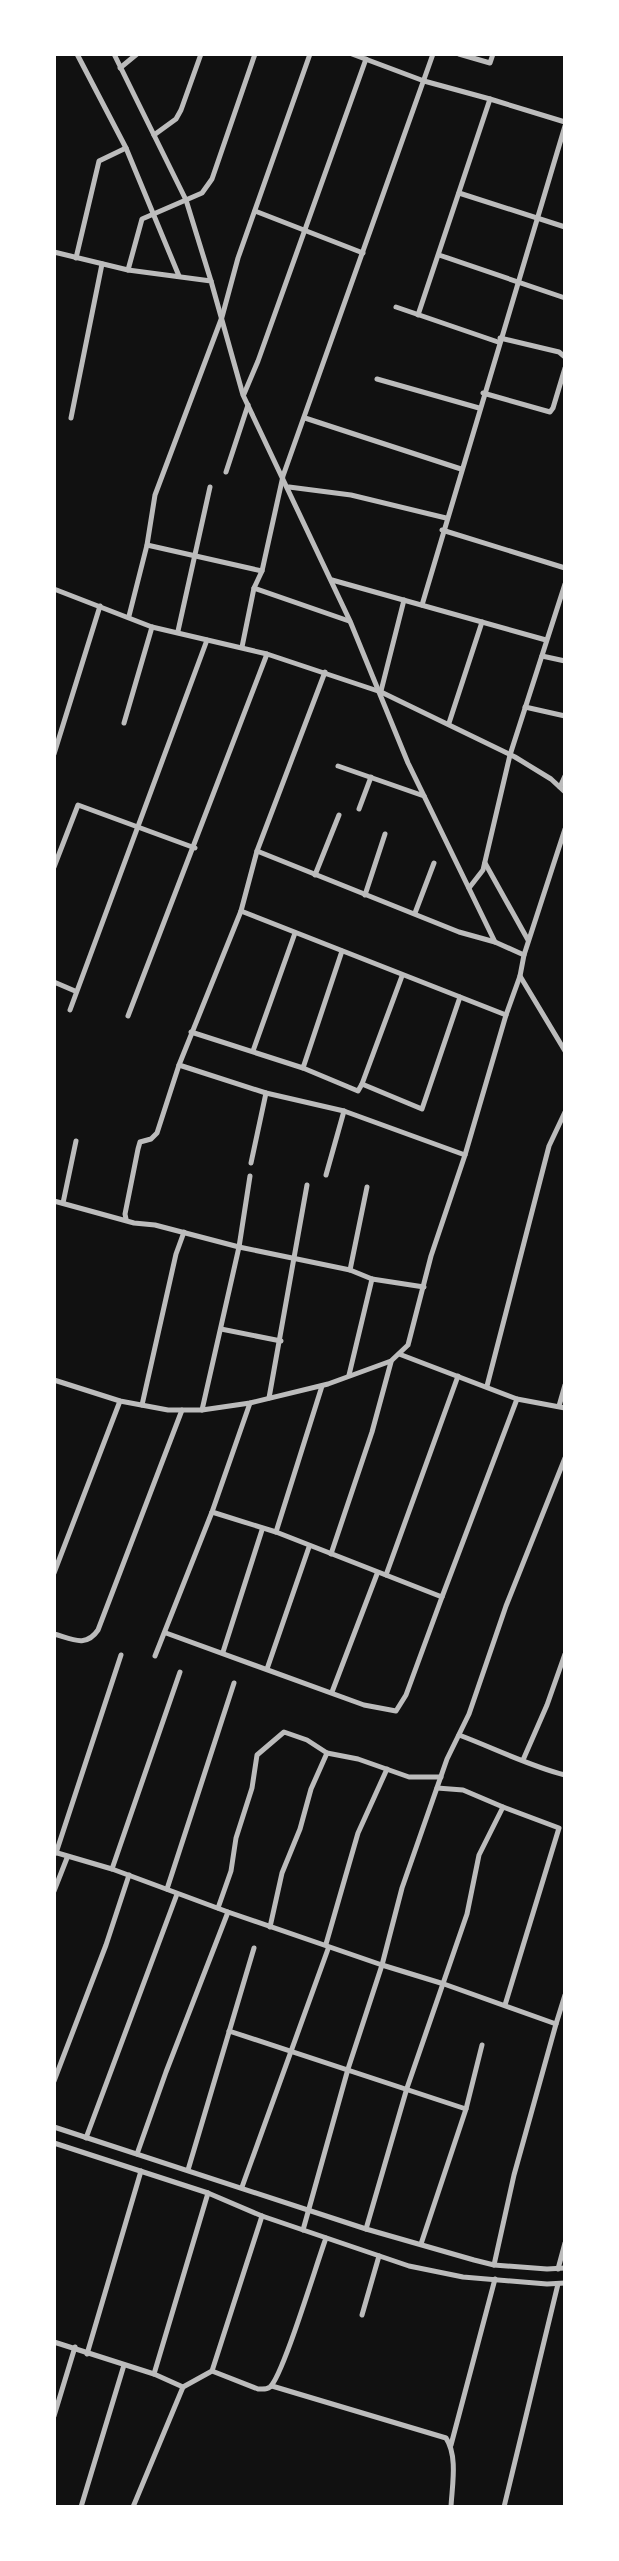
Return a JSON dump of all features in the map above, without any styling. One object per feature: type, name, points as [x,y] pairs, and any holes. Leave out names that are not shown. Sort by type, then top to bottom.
[{"type":"street","points":[[77,54],[126,148],[180,277]]},
{"type":"street","points":[[114,54],[186,200],[243,395],[350,621],[408,763],[495,942]]},
{"type":"street","points":[[120,68],[137,54]]},
{"type":"street","points":[[154,135],[176,119],[201,54]]},
{"type":"street","points":[[128,270],[142,219],[202,193],[212,179],[255,54]]},
{"type":"street","points":[[129,616],[147,545],[155,495],[222,317],[310,54]]},
{"type":"street","points":[[352,54],[424,81],[565,124],[422,605]]},
{"type":"street","points":[[242,647],[283,476],[433,54]]},
{"type":"street","points":[[459,54],[490,63],[493,54]]},
{"type":"street","points":[[243,395],[366,59]]},
{"type":"street","points":[[418,315],[490,99]]},
{"type":"street","points":[[76,258],[99,161],[126,148]]},
{"type":"street","points":[[459,193],[565,227]]},
{"type":"street","points":[[255,211],[363,253]]},
{"type":"street","points":[[54,252],[128,270],[211,281]]},
{"type":"street","points":[[439,255],[565,298]]},
{"type":"street","points":[[71,418],[102,264]]},
{"type":"street","points":[[396,307],[499,340],[559,352],[565,357]]},
{"type":"street","points":[[483,393],[550,412],[565,368]]},
{"type":"street","points":[[377,379],[479,408]]},
{"type":"street","points":[[226,472],[248,405]]},
{"type":"street","points":[[305,418],[461,469]]},
{"type":"street","points":[[178,631],[210,487]]},
{"type":"street","points":[[288,487],[351,495],[446,518]]},
{"type":"street","points":[[442,530],[565,568]]},
{"type":"street","points":[[147,545],[262,571]]},
{"type":"street","points":[[331,579],[546,640]]},
{"type":"street","points":[[469,888],[483,870],[510,755],[565,584]]},
{"type":"street","points":[[254,588],[350,621]]},
{"type":"street","points":[[54,589],[152,627],[267,654],[381,692],[510,755],[551,779],[563,790]]},
{"type":"street","points":[[381,692],[404,600]]},
{"type":"street","points":[[54,754],[100,606]]},
{"type":"street","points":[[449,723],[482,622]]},
{"type":"street","points":[[124,723],[152,627]]},
{"type":"street","points":[[70,1010],[207,640]]},
{"type":"street","points":[[128,1016],[267,654]]},
{"type":"street","points":[[542,656],[565,661]]},
{"type":"street","points":[[127,1220],[125,1214],[140,1142],[151,1139],[157,1133],[191,1032],[241,911],[257,851],[325,672]]},
{"type":"street","points":[[525,707],[565,716]]},
{"type":"street","points":[[338,766],[424,796]]},
{"type":"street","points":[[563,790],[565,776]]},
{"type":"street","points":[[359,809],[371,777]]},
{"type":"street","points":[[54,867],[78,805],[195,848]]},
{"type":"street","points":[[315,875],[339,815]]},
{"type":"street","points":[[54,1380],[120,1401],[202,1410],[250,1403],[322,1385],[391,1361],[408,1345],[440,1227],[565,829]]},
{"type":"street","points":[[365,895],[385,834]]},
{"type":"street","points":[[257,851],[524,955]]},
{"type":"street","points":[[484,862],[528,940]]},
{"type":"street","points":[[415,913],[434,863]]},
{"type":"street","points":[[241,911],[506,1015]]},
{"type":"street","points":[[253,1051],[295,933]]},
{"type":"street","points":[[303,1068],[342,951]]},
{"type":"street","points":[[191,1032],[303,1068],[358,1091],[402,976]]},
{"type":"street","points":[[520,976],[564,1046]]},
{"type":"street","points":[[54,982],[75,991]]},
{"type":"street","points":[[362,1084],[422,1109],[460,997]]},
{"type":"street","points":[[179,1065],[266,1093],[344,1111],[465,1155]]},
{"type":"street","points":[[251,1163],[266,1093]]},
{"type":"street","points":[[326,1175],[344,1111]]},
{"type":"street","points":[[487,1386],[549,1146],[565,1112]]},
{"type":"street","points":[[63,1203],[76,1141]]},
{"type":"street","points":[[202,1410],[239,1247],[250,1176]]},
{"type":"street","points":[[269,1398],[307,1185]]},
{"type":"street","points":[[350,1270],[367,1187]]},
{"type":"street","points":[[54,1201],[294,1260],[350,1270],[372,1279],[424,1287]]},
{"type":"street","points":[[142,1405],[176,1254],[184,1232]]},
{"type":"street","points":[[349,1376],[372,1279]]},
{"type":"street","points":[[221,1329],[281,1341]]},
{"type":"street","points":[[399,1354],[517,1399],[562,1407],[565,1385]]},
{"type":"street","points":[[331,1554],[372,1432],[391,1361]]},
{"type":"street","points":[[386,1575],[458,1376]]},
{"type":"street","points":[[276,1532],[322,1385]]},
{"type":"street","points":[[166,1633],[364,1705],[396,1711],[406,1695],[517,1399]]},
{"type":"street","points":[[54,1573],[120,1401]]},
{"type":"street","points":[[155,1656],[212,1512],[250,1403]]},
{"type":"street","points":[[54,1634],[81,1642],[93,1637],[98,1630],[182,1410]]},
{"type":"street","points":[[303,2230],[402,1888],[441,1777],[565,1458]]},
{"type":"street","points":[[212,1512],[276,1532],[442,1597]]},
{"type":"street","points":[[223,1652],[262,1530]]},
{"type":"street","points":[[267,1669],[309,1547]]},
{"type":"street","points":[[332,1692],[377,1574]]},
{"type":"street","points":[[523,1760],[565,1654]]},
{"type":"street","points":[[121,1655],[55,1853],[112,1869],[270,1927],[556,2024]]},
{"type":"street","points":[[112,1869],[180,1672]]},
{"type":"street","points":[[167,1889],[234,1683]]},
{"type":"street","points":[[218,1908],[231,1871],[257,1755],[284,1732],[307,1740],[327,1753],[358,1759],[409,1777],[441,1777]]},
{"type":"street","points":[[459,1735],[539,1769],[565,1775]]},
{"type":"street","points":[[270,1927],[282,1873],[327,1753]]},
{"type":"street","points":[[242,2187],[327,1946],[358,1833],[387,1769]]},
{"type":"street","points":[[437,1788],[463,1790],[559,1828],[505,2005]]},
{"type":"street","points":[[366,2229],[407,2088],[467,1914],[479,1855],[503,1807]]},
{"type":"street","points":[[54,1891],[67,1858]]},
{"type":"street","points":[[54,2081],[129,1875]]},
{"type":"street","points":[[86,2138],[177,1894]]},
{"type":"street","points":[[137,2154],[228,1912]]},
{"type":"street","points":[[188,2170],[254,1948]]},
{"type":"street","points":[[494,2265],[514,2175],[565,1995]]},
{"type":"street","points":[[229,2031],[466,2109]]},
{"type":"street","points":[[421,2244],[466,2109],[482,2045]]},
{"type":"street","points":[[54,2127],[366,2229],[494,2265],[561,2268],[565,2243]]},
{"type":"street","points":[[54,2151],[55,2144],[141,2171],[409,2266],[463,2277],[562,2283],[504,2507]]},
{"type":"street","points":[[87,2354],[141,2171]]},
{"type":"street","points":[[154,2374],[208,2193]]},
{"type":"street","points":[[133,2507],[183,2387],[212,2371],[262,2216]]},
{"type":"street","points":[[212,2371],[258,2389],[272,2386],[284,2362],[326,2238]]},
{"type":"street","points":[[362,2315],[379,2256]]},
{"type":"street","points":[[451,2507],[451,2446],[495,2279]]},
{"type":"street","points":[[54,2342],[154,2374],[183,2387]]},
{"type":"street","points":[[54,2416],[75,2347]]},
{"type":"street","points":[[81,2507],[124,2365]]},
{"type":"street","points":[[272,2386],[429,2432],[446,2438],[451,2446]]}]
